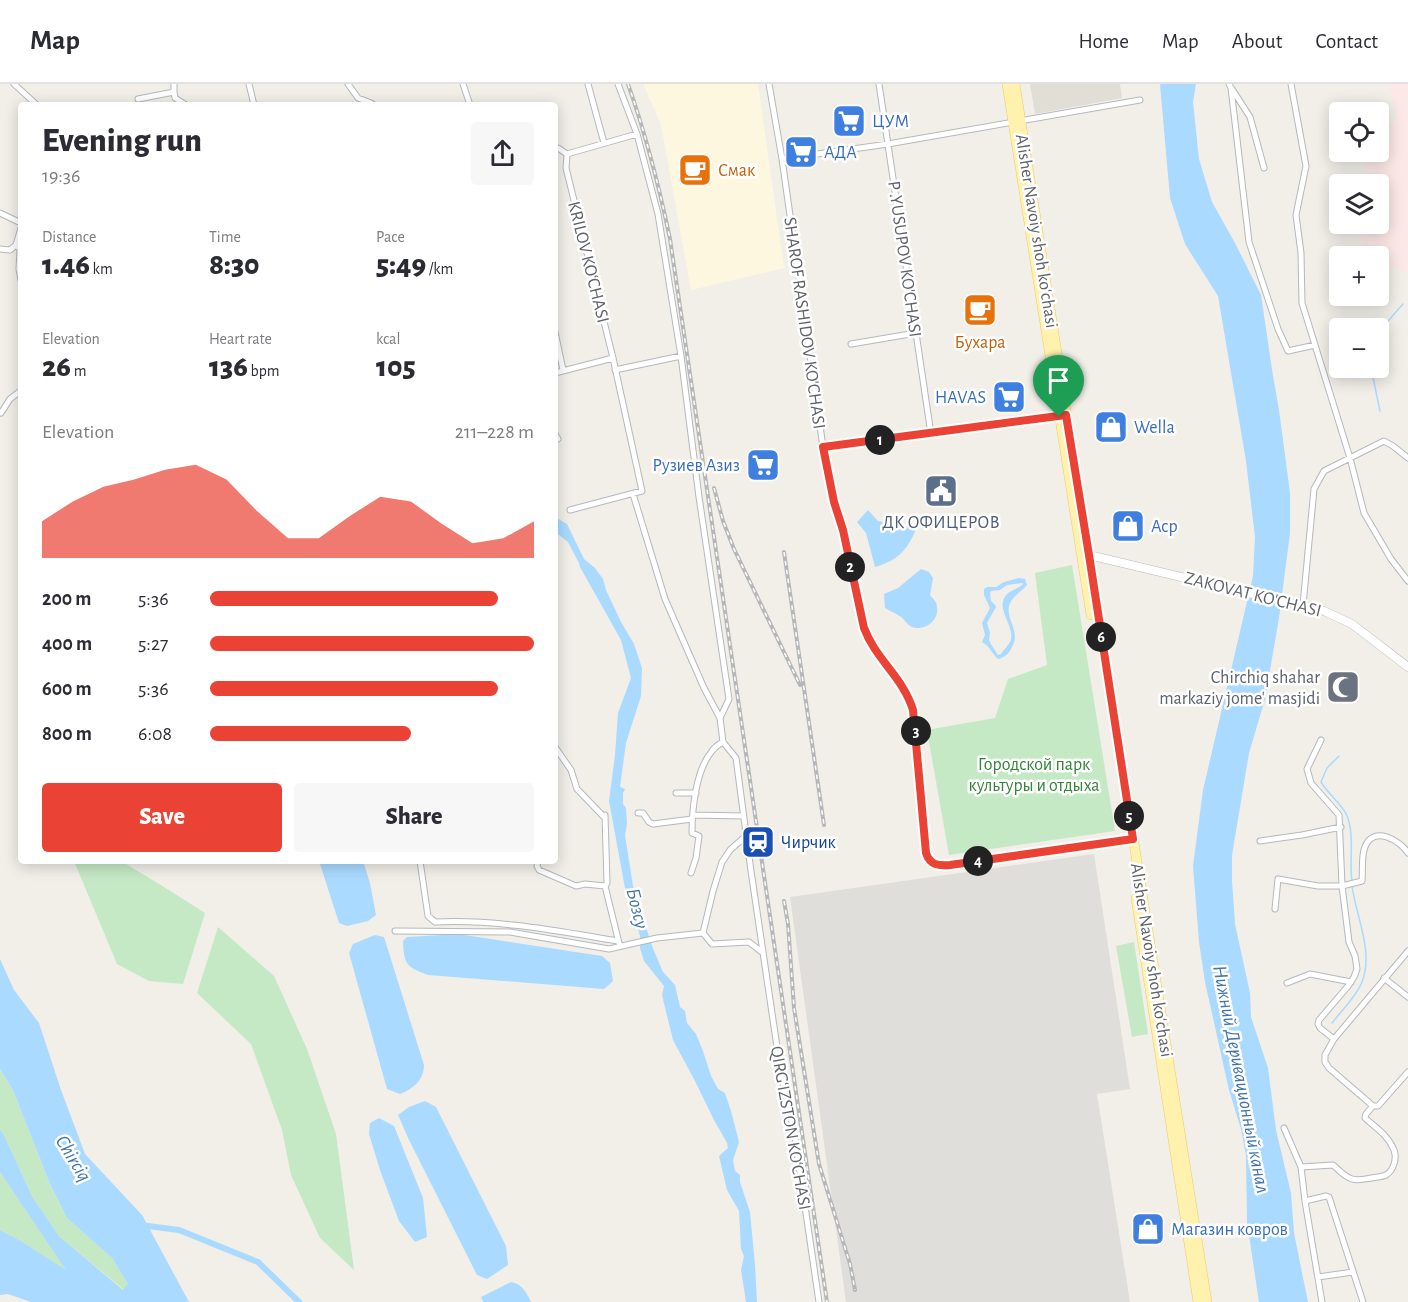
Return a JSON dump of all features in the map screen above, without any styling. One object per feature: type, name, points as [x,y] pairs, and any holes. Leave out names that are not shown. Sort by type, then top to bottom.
[{"type":"main road","name":"Alisher Navoiy shoh koʻchasi","points":[[1007,84],[1016,121],[1086,556],[1198,1302]]},
{"type":"main road","name":"Alisher Navoiy shoh koʻchasi","points":[[1015,84],[1016,121]]},
{"type":"main road","name":"ZAKOVAT KO'CHASI","points":[[1086,556],[1324,610],[1343,618],[1370,636],[1408,667]]},
{"type":"main road","name":"Alisher Navoiy shoh koʻchasi","points":[[1130,840],[1207,1302]]},
{"type":"street","points":[[14,84],[34,102]]},
{"type":"street","points":[[174,84],[175,98],[181,102]]},
{"type":"street","points":[[249,84],[253,102]]},
{"type":"street","points":[[349,84],[358,98],[368,102]]},
{"type":"street","points":[[463,84],[469,102]]},
{"type":"street","points":[[588,84],[604,143]]},
{"type":"street","points":[[618,84],[637,134],[658,214],[681,356],[729,699],[720,718]]},
{"type":"street","name":"SHAROF RASHIDOV KO'CHASI","points":[[769,84],[782,159],[823,447],[834,502],[843,530],[864,628],[877,654],[906,690],[913,710],[926,853],[934,864],[950,865],[1130,840]]},
{"type":"street","name":"P .YUSUPOV KO'CHASI","points":[[879,84],[931,434]]},
{"type":"street","points":[[1291,84],[1305,166],[1296,215],[1301,253],[1302,303],[1365,513],[1391,559],[1408,581]]},
{"type":"street","points":[[1230,86],[1252,252],[1278,329],[1288,351],[1316,345]]},
{"type":"street","points":[[1230,86],[1250,117],[1264,168]]},
{"type":"street","points":[[138,99],[174,92]]},
{"type":"street","points":[[782,159],[888,144],[1140,100]]},
{"type":"street","points":[[558,148],[567,154],[637,134]]},
{"type":"street","name":"KRILOV KO‘CHASI","points":[[567,154],[566,168],[613,357],[642,492],[633,494],[665,599],[704,688],[720,718]]},
{"type":"street","points":[[0,213],[18,222]]},
{"type":"street","points":[[0,249],[18,248]]},
{"type":"street","points":[[850,344],[916,333]]},
{"type":"street","points":[[558,346],[563,370]]},
{"type":"street","points":[[615,370],[681,356]]},
{"type":"street","points":[[558,372],[613,357]]},
{"type":"street","points":[[1,413],[10,399],[18,394]]},
{"type":"street","points":[[823,447],[1063,416]]},
{"type":"street","points":[[1303,605],[1314,489],[1324,471],[1384,441],[1408,458]]},
{"type":"street","points":[[570,510],[633,494]]},
{"type":"street","name":"QIRG‘IZSTON KO‘CHASI","points":[[720,718],[723,742],[736,758],[763,953],[782,1074],[794,1131],[819,1302]]},
{"type":"street","points":[[1321,740],[1307,769],[1311,783],[1339,815],[1342,886],[1349,942],[1357,969],[1351,982],[1319,1020],[1320,1028],[1334,1039]]},
{"type":"street","points":[[691,873],[699,836],[692,833],[696,793],[702,767],[712,750],[723,742]]},
{"type":"street","points":[[558,751],[572,770],[577,789],[605,817],[607,883],[605,886],[620,944]]},
{"type":"street","points":[[676,793],[696,793]]},
{"type":"street","points":[[638,813],[643,813],[653,824],[693,817],[743,816]]},
{"type":"street","points":[[1260,841],[1341,827]]},
{"type":"street","points":[[703,933],[722,862],[730,850],[746,836]]},
{"type":"street","points":[[1275,909],[1278,879],[1318,886],[1342,886],[1362,881],[1365,844],[1377,836],[1386,836],[1404,847],[1408,853]]},
{"type":"street","points":[[420,864],[428,916],[435,922],[526,926],[620,944],[637,944],[657,938],[703,933]]},
{"type":"street","points":[[537,864],[539,870],[576,886],[585,884],[605,886]]},
{"type":"street","points":[[395,931],[510,932],[609,949],[620,944]]},
{"type":"street","points":[[703,933],[712,944],[749,942],[763,953]]},
{"type":"street","points":[[1373,1106],[1329,1068],[1324,1056],[1334,1039],[1408,951]]},
{"type":"street","points":[[1287,983],[1310,974],[1351,982]]},
{"type":"street","points":[[1384,978],[1408,997]]},
{"type":"street","points":[[1301,1167],[1333,1165],[1349,1178],[1359,1180],[1386,1175],[1395,1163],[1393,1147],[1377,1126],[1365,1118],[1373,1106],[1378,1106],[1408,1072]]},
{"type":"street","points":[[1284,1128],[1301,1167],[1322,1302]]},
{"type":"street","points":[[1305,1201],[1329,1197],[1363,1302]]},
{"type":"street","points":[[1317,1277],[1353,1272]]},
{"type":"shaded area","points":[[643,84],[758,84],[784,268],[691,290],[661,124]]},
{"type":"shaded area","points":[[1030,84],[1120,84],[1122,98],[1035,114]]},
{"type":"shaded area","points":[[1390,84],[1408,84],[1408,273],[1389,268],[1389,246],[1362,246],[1361,234],[1389,234],[1389,174],[1367,174],[1365,162],[1389,162],[1389,128],[1396,120]]},
{"type":"shaded area","points":[[1094,854],[1130,1089],[1097,1094],[1130,1302],[846,1302],[790,897]]},
{"type":"green space","name":"Городской парк культуры и отдыха","points":[[1072,565],[1115,831],[949,855],[927,730],[995,718],[1008,679],[1047,665],[1035,573]]},
{"type":"green space","points":[[75,864],[126,864],[205,913],[183,984],[149,981],[117,964]]},
{"type":"green space","points":[[218,927],[274,976],[307,1049],[336,1134],[354,1270],[320,1238],[291,1175],[282,1130],[251,1044],[197,993]]},
{"type":"green space","points":[[1134,942],[1148,1034],[1132,1037],[1116,946]]},
{"type":"green space","points":[[0,1069],[13,1090],[50,1184],[67,1218],[112,1258],[128,1284],[124,1290],[59,1236],[33,1198],[0,1130]]},
{"type":"green space","points":[[0,1172],[67,1271],[0,1230]]},
{"type":"water","name":"Нижний Деривационный канал","points":[[1160,84],[1196,84],[1193,102],[1199,159],[1212,202],[1261,295],[1290,493],[1290,533],[1279,618],[1265,699],[1249,753],[1232,855],[1232,881],[1235,924],[1250,993],[1251,1017],[1268,1068],[1276,1130],[1291,1193],[1294,1233],[1308,1302],[1259,1302],[1247,1222],[1246,1156],[1205,982],[1199,942],[1193,866],[1203,790],[1253,576],[1255,537],[1246,461],[1218,296],[1185,244],[1170,198]]},
{"type":"water","points":[[868,510],[878,521],[916,529],[901,554],[875,567],[866,533],[857,522]]},
{"type":"water","name":"Бозсу","points":[[558,519],[567,524],[584,559],[603,579],[621,622],[634,644],[642,668],[641,696],[626,743],[620,787],[625,789],[623,804],[626,808],[627,824],[625,835],[633,886],[652,946],[663,972],[675,985],[680,1007],[685,1011],[687,1023],[696,1034],[711,1076],[718,1089],[725,1093],[731,1111],[739,1142],[733,1160],[735,1171],[740,1175],[740,1182],[750,1212],[757,1302],[746,1302],[741,1270],[744,1256],[741,1249],[739,1211],[727,1190],[719,1156],[728,1148],[727,1143],[673,1040],[662,995],[664,986],[644,961],[634,909],[625,888],[609,801],[618,713],[631,678],[621,640],[568,542],[558,534]]},
{"type":"water","points":[[921,569],[929,572],[933,578],[930,595],[936,604],[937,611],[932,622],[925,627],[916,628],[885,608],[884,594],[898,588]]},
{"type":"water","points":[[1019,578],[1025,579],[1027,585],[1010,603],[1009,616],[1015,636],[1014,641],[1008,653],[998,659],[982,642],[985,635],[982,623],[990,608],[984,595],[984,589],[996,587]],"holes":[[[1023,584],[1007,594],[1004,599],[1003,610],[1010,628],[1011,639],[998,655],[989,640],[990,633],[987,623],[996,607],[991,601],[990,593],[1007,585]]]},
{"type":"water","points":[[320,864],[364,864],[376,915],[368,921],[347,926],[339,923]]},
{"type":"water","points":[[458,934],[602,956],[610,963],[613,981],[604,989],[428,975],[415,970],[408,964],[404,955],[403,941],[407,937]]},
{"type":"water","points":[[375,935],[384,937],[424,1065],[424,1070],[417,1083],[400,1094],[387,1089],[349,953],[353,944]]},
{"type":"water","name":"Chirciq","points":[[0,959],[14,990],[39,1023],[85,1154],[142,1215],[189,1302],[31,1302],[8,1294],[0,1295],[0,1230],[66,1270],[0,1172],[0,1130],[33,1198],[59,1236],[123,1290],[128,1284],[112,1258],[67,1218],[50,1184],[13,1090],[0,1069]]},
{"type":"water","points":[[425,1101],[436,1107],[506,1246],[508,1265],[487,1279],[477,1275],[398,1115],[409,1107]]},
{"type":"water","points":[[379,1118],[394,1126],[423,1198],[427,1237],[415,1242],[399,1221],[369,1134],[370,1123]]},
{"type":"water","points":[[511,1282],[521,1287],[531,1302],[483,1302],[481,1297]]},
{"type":"waterway","points":[[1389,320],[1403,304]]},
{"type":"waterway","points":[[1373,378],[1380,411]]},
{"type":"waterway","points":[[1339,756],[1327,768],[1321,782],[1347,816],[1351,832],[1352,881]]},
{"type":"waterway","points":[[1332,1023],[1356,993],[1365,970],[1365,946],[1352,886]]},
{"type":"waterway","points":[[140,1225],[179,1230],[258,1262],[299,1302]]},
{"type":"railway","points":[[628,84],[652,161],[670,239],[827,1302]]},
{"type":"railway","points":[[714,488],[734,549],[800,685]]},
{"type":"railway","points":[[784,552],[824,825]]},
{"type":"railway","points":[[784,901],[788,924],[794,1008],[819,1164],[850,1264],[855,1290]]},
{"type":"place","name":"ЦУМ","points":[[849,121]]},
{"type":"place","name":"АДА","points":[[801,152]]},
{"type":"place","name":"Смак","points":[[695,170]]},
{"type":"place","name":"Бухара","points":[[980,310]]},
{"type":"place","name":"HAVAS","points":[[1009,397]]},
{"type":"place","name":"Wella","points":[[1111,427]]},
{"type":"place","name":"Рузиев Азиз","points":[[763,465]]},
{"type":"place","name":"ДК ОФИЦЕРОВ","points":[[941,491]]},
{"type":"place","name":"Аср","points":[[1128,526]]},
{"type":"place","name":"Chirchiq shahar markaziy jome' masjidi","points":[[1343,687]]},
{"type":"place","name":"Чирчик","points":[[758,842]]},
{"type":"place","name":"Магазин ковров","points":[[1148,1229]]},
{"type":"route","points":[[1066,415],[1133,839],[950,865],[934,864],[926,853],[915,717],[906,690],[877,654],[864,628],[823,447],[1059,417],[1066,415]]}]
